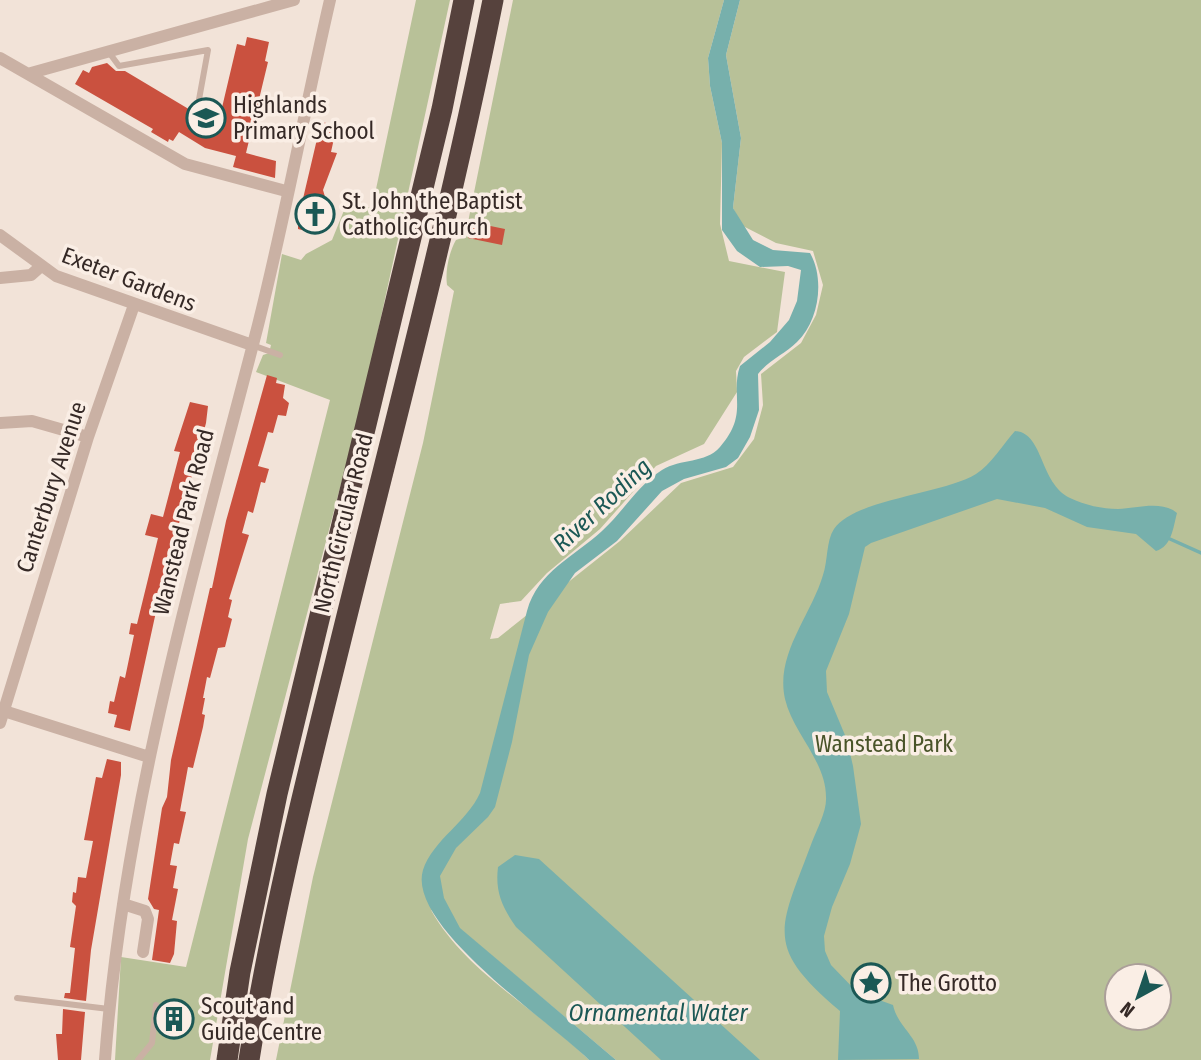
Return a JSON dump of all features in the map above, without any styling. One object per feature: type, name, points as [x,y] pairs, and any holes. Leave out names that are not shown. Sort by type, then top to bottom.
[{"type":"highway","name":"North Circular Road","points":[[227,1060],[240,972],[277,794],[442,109],[464,0]]},
{"type":"highway","name":"North Circular Road","points":[[249,1060],[262,978],[306,782],[469,119],[493,0]]},
{"type":"street","points":[[31,73],[294,0]]},
{"type":"street","name":"Wanstead Park Road","points":[[105,1060],[123,904],[149,757],[187,590],[252,345],[330,0]]},
{"type":"street","points":[[0,58],[31,73],[185,164],[286,191]]},
{"type":"street","name":"Exeter Gardens","points":[[0,235],[40,267],[57,276],[252,345]]},
{"type":"street","points":[[0,278],[31,275],[40,267]]},
{"type":"street","name":"Canterbury Avenue","points":[[2,711],[88,437],[134,305]]},
{"type":"street","points":[[0,423],[32,421],[88,437]]},
{"type":"street","points":[[2,711],[149,757]]},
{"type":"street","points":[[123,904],[145,911],[148,919],[143,952]]},
{"type":"lane","points":[[108,51],[119,66],[208,50],[198,105]]},
{"type":"lane","points":[[252,345],[280,355]]},
{"type":"lane","points":[[16,998],[109,1009]]},
{"type":"lane","points":[[138,1060],[152,1043],[156,1005]]},
{"type":"green space","points":[[416,0],[450,0],[363,400],[248,839],[210,1060],[115,1060],[121,957],[186,967],[330,400],[256,372],[263,355],[269,353],[271,345],[266,343],[282,254],[301,260],[306,254],[332,240],[347,203],[372,208]]},
{"type":"green space","name":"Wanstead Park","points":[[513,0],[724,0],[708,58],[710,86],[722,143],[720,224],[729,261],[785,272],[777,332],[744,357],[736,371],[737,392],[704,444],[656,466],[600,529],[547,573],[521,601],[500,604],[490,639],[498,638],[620,541],[681,483],[733,467],[754,439],[763,405],[761,374],[801,343],[816,315],[823,285],[813,251],[776,243],[741,225],[733,208],[741,138],[726,55],[740,0],[1201,0],[1201,1060],[616,1060],[459,928],[431,910],[463,953],[483,972],[589,1060],[276,1060],[313,877],[423,443],[454,291],[447,285],[447,274],[451,250],[456,240],[465,237]]},
{"type":"water","points":[[724,0],[740,0],[726,55],[741,138],[733,208],[753,240],[773,250],[810,253],[817,275],[815,311],[797,342],[758,374],[759,410],[750,437],[738,458],[726,467],[684,479],[662,491],[617,541],[575,573],[548,612],[529,655],[512,742],[495,807],[456,848],[440,876],[444,898],[460,928],[616,1060],[589,1060],[458,945],[437,918],[424,893],[423,870],[434,849],[467,813],[480,793],[527,611],[539,585],[602,531],[653,476],[669,466],[707,456],[720,447],[734,425],[740,366],[770,342],[789,320],[797,301],[801,270],[788,266],[760,267],[737,251],[722,230],[722,143],[710,86],[708,58]]},
{"type":"water","name":"Ornamental Water","points":[[1015,431],[1031,440],[1052,481],[1070,498],[1106,508],[1149,506],[1171,509],[1177,513],[1173,530],[1169,541],[1156,551],[1136,534],[1087,527],[1045,508],[997,499],[865,547],[849,614],[826,671],[827,692],[847,740],[853,766],[861,824],[850,864],[832,907],[824,936],[825,951],[831,965],[857,992],[893,1005],[899,1020],[916,1044],[919,1059],[838,1060],[840,1011],[798,969],[788,951],[785,934],[786,916],[792,896],[826,802],[821,771],[795,724],[785,699],[783,682],[789,651],[818,590],[834,529],[860,511],[962,481],[976,474],[992,460]]},
{"type":"water","name":"Ornamental Water","points":[[515,855],[539,859],[760,1060],[661,1060],[516,927],[501,899],[497,876],[498,867]]},
{"type":"building","points":[[247,37],[269,42],[265,61],[268,62],[246,153],[276,161],[275,178],[233,167],[236,156],[205,148],[179,132],[173,141],[169,139],[168,142],[151,132],[153,129],[75,84],[83,70],[89,73],[92,67],[107,63],[116,71],[125,71],[192,111],[189,116],[216,133],[237,44],[245,46]]},
{"type":"building","points":[[321,122],[337,125],[331,152],[337,153],[323,190],[328,207],[331,206],[331,217],[326,228],[324,226],[317,234],[298,229],[298,220]]},
{"type":"building","points":[[471,222],[505,229],[502,245],[468,238]]},
{"type":"building","points":[[267,375],[277,378],[276,383],[285,385],[283,398],[289,403],[286,416],[278,415],[273,433],[268,432],[258,466],[269,469],[265,483],[261,482],[253,513],[248,511],[242,533],[249,535],[229,599],[232,600],[228,617],[232,619],[225,647],[218,648],[210,678],[207,677],[203,698],[203,727],[193,768],[188,767],[180,811],[186,812],[179,844],[174,843],[170,865],[177,866],[173,888],[178,889],[172,920],[177,921],[174,954],[170,963],[152,960],[159,910],[154,909],[148,899],[171,760],[226,521]]},
{"type":"building","points":[[190,402],[208,406],[206,423],[159,598],[130,731],[114,727],[117,715],[108,713],[110,701],[114,702],[120,676],[125,678],[134,635],[129,634],[131,623],[137,624],[158,538],[145,535],[151,514],[163,517],[180,452],[174,451]]},
{"type":"building","points":[[107,759],[121,762],[121,775],[91,950],[86,1001],[64,998],[65,993],[70,993],[75,948],[70,947],[76,906],[72,902],[78,877],[86,878],[93,841],[84,840],[96,777],[102,778]]},
{"type":"building","points":[[63,1009],[85,1012],[81,1060],[58,1060],[56,1034],[62,1034]]},
{"type":"waterway","points":[[1170,539],[1201,553]]},
{"type":"place","name":"Highlands Primary School","points":[[206,118]]},
{"type":"place","name":"St. John the Baptist Catholic Church","points":[[315,214]]},
{"type":"place","name":"The Grotto","points":[[871,983]]},
{"type":"place","name":"Scout and Guide Centre","points":[[174,1019]]},
{"type":"water label","name":"River Roding","points":[[602,505]]}]
